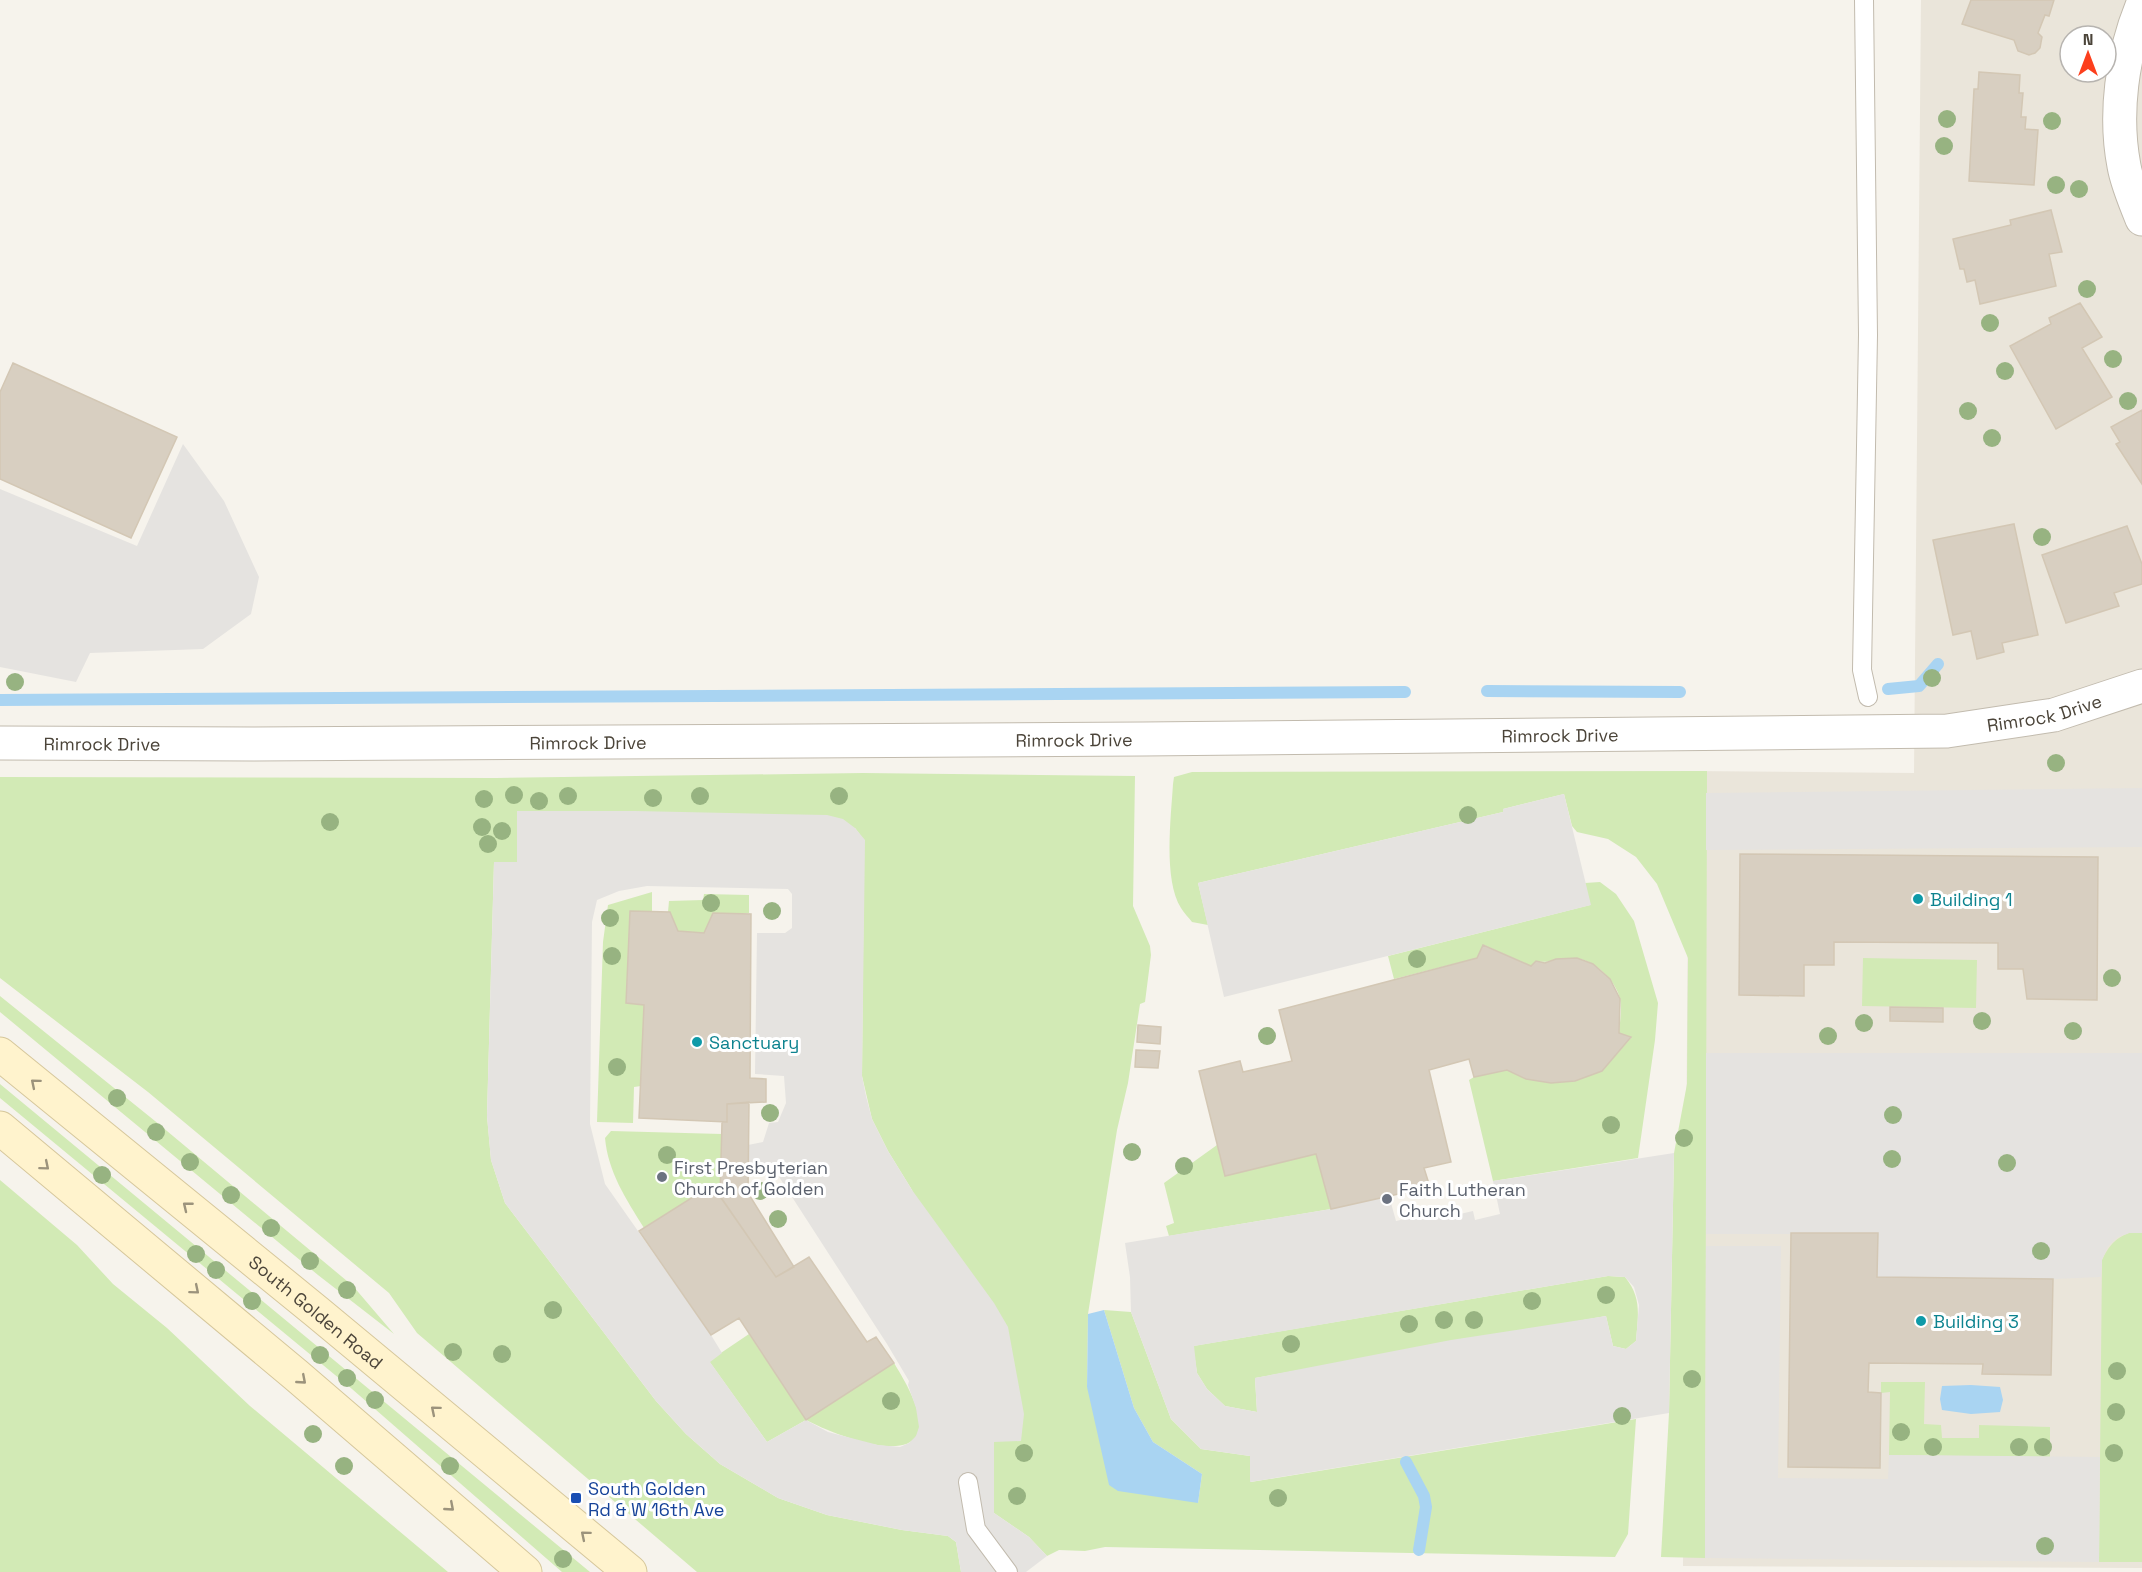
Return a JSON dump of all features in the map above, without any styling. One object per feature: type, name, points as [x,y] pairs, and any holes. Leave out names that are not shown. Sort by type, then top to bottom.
[{"type":"main road","name":"South Golden Road","points":[[0,1054],[317,1312],[630,1572]]},
{"type":"main road","points":[[0,1128],[297,1375],[525,1572]]},
{"type":"street","points":[[2142,6],[2124,71],[2120,120],[2124,166],[2142,219]]},
{"type":"street","name":"Rimrock Drive","points":[[0,743],[385,744],[1341,738],[1947,731],[2054,715],[2142,686]]},
{"type":"lane","points":[[1864,0],[1868,334],[1862,670],[1868,697]]},
{"type":"lane","points":[[968,1482],[976,1529],[1008,1572]]},
{"type":"shaded area","points":[[1921,0],[2142,0],[2142,1568],[1683,1566],[1689,771],[1914,773]]},
{"type":"shaded area","points":[[183,444],[224,501],[259,577],[251,614],[203,649],[90,653],[76,682],[0,667],[0,489],[137,546]]},
{"type":"shaded area","points":[[2142,788],[2142,847],[1706,850],[1706,793]]},
{"type":"shaded area","points":[[1564,794],[1591,905],[1224,997],[1198,883],[1503,812],[1503,809]]},
{"type":"shaded area","points":[[517,811],[827,815],[843,819],[865,840],[862,1076],[866,1096],[872,1119],[888,1151],[912,1190],[994,1303],[1008,1327],[1024,1414],[1021,1441],[994,1442],[994,1513],[1029,1537],[1047,1556],[1026,1572],[961,1572],[956,1542],[948,1536],[902,1530],[827,1515],[778,1498],[720,1464],[686,1434],[656,1401],[505,1203],[491,1160],[487,1116],[494,862],[517,862]],"holes":[[[647,886],[788,889],[792,894],[792,928],[785,933],[757,933],[755,1074],[784,1076],[786,1103],[778,1122],[769,1123],[763,1142],[748,1145],[748,1169],[772,1166],[909,1381],[908,1385],[916,1408],[919,1427],[916,1436],[909,1443],[900,1447],[878,1445],[828,1432],[806,1420],[767,1442],[710,1362],[722,1353],[711,1335],[605,1184],[590,1124],[592,922],[597,900],[619,891]]]},
{"type":"shaded area","points":[[1706,1053],[2142,1053],[2142,1233],[2129,1233],[2118,1237],[2108,1246],[2102,1260],[2101,1277],[2053,1279],[1877,1277],[1877,1234],[1706,1234]]},
{"type":"shaded area","points":[[1674,1153],[1669,1413],[1250,1482],[1250,1456],[1201,1449],[1171,1419],[1131,1312],[1130,1277],[1125,1243],[1331,1209],[1389,1196],[1396,1221],[1445,1209],[1447,1217],[1473,1211],[1475,1220],[1500,1214],[1493,1181]],"holes":[[[1608,1276],[1625,1277],[1634,1287],[1639,1305],[1636,1341],[1626,1349],[1613,1346],[1606,1316],[1451,1340],[1255,1378],[1257,1412],[1225,1406],[1207,1389],[1197,1373],[1194,1346]]]},
{"type":"shaded area","points":[[1706,1246],[1781,1246],[1778,1478],[1888,1479],[1889,1455],[2100,1457],[2099,1562],[1705,1558]]},
{"type":"green space","points":[[1707,771],[1705,1558],[1661,1557],[1669,1413],[1674,1153],[1687,1084],[1688,958],[1657,884],[1636,857],[1608,839],[1577,832],[1572,826],[1564,794],[1503,809],[1503,812],[1198,883],[1208,925],[1192,922],[1175,896],[1170,865],[1171,813],[1174,777],[1192,772]]},
{"type":"green space","name":"First Presbyterian Church of Golden","points":[[863,773],[1135,776],[1133,906],[1150,946],[1151,955],[1145,1002],[1140,1004],[1128,1083],[1117,1130],[1088,1314],[1087,1387],[1198,1503],[1202,1474],[1153,1442],[1134,1408],[1104,1310],[1131,1312],[1171,1419],[1201,1449],[1250,1456],[1251,1482],[1636,1419],[1628,1534],[1615,1557],[1105,1547],[1085,1551],[1059,1550],[1047,1556],[1029,1537],[994,1513],[994,1442],[912,1190],[872,1119],[862,1076],[864,840],[855,828],[517,812],[517,862],[494,862],[487,1116],[491,1160],[505,1203],[656,1401],[686,1434],[720,1464],[778,1498],[827,1515],[902,1530],[948,1536],[956,1542],[961,1572],[697,1572],[417,1333],[389,1293],[148,1092],[0,978],[0,777],[496,778]]},
{"type":"green space","points":[[1600,882],[1616,894],[1634,921],[1658,1003],[1638,1158],[1493,1181],[1469,1080],[1507,1070],[1526,1079],[1551,1083],[1575,1081],[1602,1071],[1631,1038],[1619,1033],[1621,1007],[1618,992],[1602,971],[1581,959],[1536,961],[1531,966],[1484,945],[1477,958],[1394,979],[1388,956],[1590,905],[1585,883]]},
{"type":"green space","points":[[652,892],[652,911],[630,911],[626,1003],[644,1005],[641,1086],[634,1087],[633,1123],[597,1122],[603,942],[608,905]]},
{"type":"green space","points":[[704,894],[749,895],[749,913],[714,913],[704,933],[678,931],[668,912],[669,901],[703,900]]},
{"type":"green space","points":[[1863,958],[1977,960],[1976,1008],[1862,1006]]},
{"type":"green space","points":[[0,996],[155,1121],[353,1286],[394,1334],[318,1275],[0,1012]]},
{"type":"green space","points":[[0,1084],[590,1572],[562,1572],[352,1389],[0,1098]]},
{"type":"green space","points":[[611,1131],[722,1134],[720,1196],[712,1185],[644,1228],[614,1174],[605,1138]]},
{"type":"green space","points":[[1217,1145],[1225,1176],[1316,1154],[1331,1209],[1169,1236],[1166,1226],[1174,1223],[1164,1183]]},
{"type":"green space","points":[[0,1180],[77,1245],[113,1284],[167,1328],[250,1406],[448,1572],[0,1572]]},
{"type":"green space","points":[[2129,1233],[2142,1233],[2142,1562],[2099,1562],[2102,1260],[2112,1244]]},
{"type":"green space","points":[[1608,1276],[1625,1277],[1634,1292],[1638,1307],[1636,1341],[1626,1349],[1613,1346],[1606,1316],[1255,1378],[1257,1412],[1225,1406],[1207,1389],[1197,1373],[1193,1346]]},
{"type":"green space","points":[[749,1334],[806,1420],[767,1442],[709,1361]]},
{"type":"green space","points":[[894,1363],[913,1398],[919,1418],[919,1427],[917,1435],[909,1443],[896,1446],[846,1437],[806,1420]]},
{"type":"green space","points":[[1881,1382],[1925,1382],[1924,1424],[1941,1425],[1942,1438],[1979,1438],[1979,1425],[2050,1427],[2050,1457],[1889,1455],[1890,1392],[1881,1393]]},
{"type":"water","points":[[1104,1310],[1134,1408],[1153,1442],[1202,1474],[1198,1503],[1118,1491],[1109,1485],[1087,1387],[1088,1314]]},
{"type":"water","points":[[1942,1386],[2000,1387],[2003,1400],[2000,1412],[1971,1414],[1942,1410],[1940,1399]]},
{"type":"building","points":[[1971,0],[2054,0],[2049,16],[2045,15],[2038,33],[2042,37],[2040,48],[2029,55],[2018,51],[2014,40],[1962,24]]},
{"type":"building","points":[[1979,72],[2020,75],[2019,93],[2023,93],[2021,117],[2026,117],[2025,129],[2038,130],[2034,185],[1969,181],[1974,89],[1978,89]]},
{"type":"building","points":[[2051,210],[2062,252],[2049,254],[2056,286],[1980,304],[1975,280],[1967,282],[1964,269],[1960,269],[1953,239],[2011,225],[2010,220]]},
{"type":"building","points":[[2080,303],[2102,337],[2082,348],[2112,397],[2056,429],[2010,346],[2051,324],[2049,318]]},
{"type":"building","points":[[13,363],[177,437],[131,538],[0,479],[0,392]]},
{"type":"building","points":[[2142,410],[2142,484],[2116,444],[2120,442],[2111,427]]},
{"type":"building","points":[[2014,524],[2038,635],[2002,643],[2004,652],[1977,659],[1971,631],[1953,635],[1933,540]]},
{"type":"building","points":[[2127,526],[2142,564],[2142,584],[2114,593],[2119,606],[2066,623],[2042,555]]},
{"type":"building","name":"Building 1","points":[[1740,854],[2098,857],[2097,1000],[2027,999],[2023,969],[1998,969],[1998,943],[1834,942],[1834,965],[1804,965],[1804,996],[1739,995]]},
{"type":"building","name":"Sanctuary","points":[[630,911],[670,912],[678,931],[704,933],[713,913],[751,914],[750,1078],[766,1079],[766,1102],[727,1104],[727,1122],[639,1118],[644,1005],[626,1003]]},
{"type":"building","points":[[1483,945],[1531,966],[1536,961],[1545,963],[1556,959],[1577,958],[1593,964],[1610,979],[1620,999],[1619,1033],[1631,1037],[1602,1071],[1575,1081],[1551,1083],[1526,1079],[1507,1070],[1474,1077],[1469,1059],[1429,1070],[1451,1162],[1424,1168],[1430,1187],[1331,1209],[1316,1154],[1225,1176],[1199,1071],[1240,1061],[1243,1072],[1292,1061],[1279,1010],[1477,958]]},
{"type":"building","points":[[1890,1007],[1943,1008],[1943,1022],[1890,1021]]},
{"type":"building","points":[[1138,1025],[1161,1027],[1160,1044],[1137,1042]]},
{"type":"building","points":[[1136,1050],[1160,1051],[1158,1068],[1135,1067]]},
{"type":"building","points":[[749,1102],[748,1193],[794,1267],[776,1277],[720,1196],[722,1122],[727,1122],[727,1104]]},
{"type":"building","points":[[712,1185],[776,1277],[809,1257],[867,1342],[876,1337],[894,1363],[806,1420],[739,1318],[711,1335],[639,1231]]},
{"type":"building","name":"Building 3","points":[[1791,1233],[1878,1233],[1877,1277],[2053,1279],[2051,1375],[1982,1374],[1983,1364],[1869,1363],[1868,1392],[1881,1393],[1880,1468],[1788,1467]]},
{"type":"waterway","points":[[1888,689],[1919,686],[1938,664]]},
{"type":"waterway","points":[[1487,691],[1680,692]]},
{"type":"waterway","points":[[0,700],[1405,692]]},
{"type":"waterway","points":[[1406,1462],[1424,1496],[1426,1507],[1419,1550]]},
{"type":"place","name":"Building 1","points":[[1918,899]]},
{"type":"place","name":"Sanctuary","points":[[697,1042]]},
{"type":"place","name":"First Presbyterian Church of Golden","points":[[662,1177]]},
{"type":"place","name":"Faith Lutheran Church","points":[[1387,1199]]},
{"type":"place","name":"Building 3","points":[[1921,1321]]},
{"type":"place","name":"South Golden Rd & W 16th Ave","points":[[576,1498]]}]
